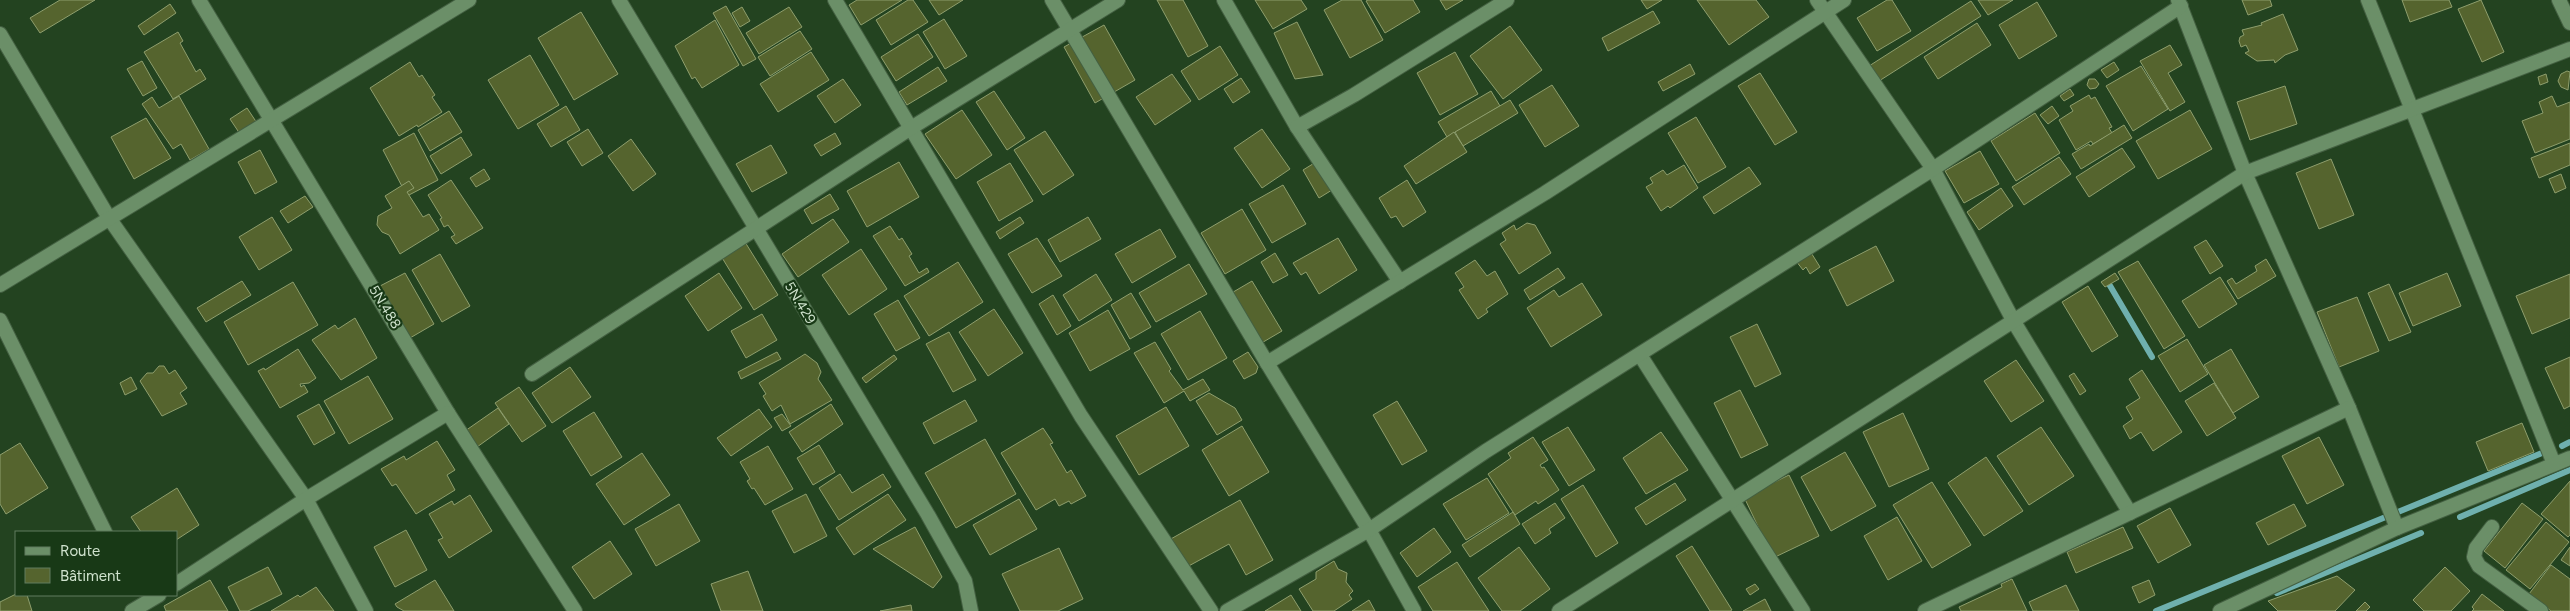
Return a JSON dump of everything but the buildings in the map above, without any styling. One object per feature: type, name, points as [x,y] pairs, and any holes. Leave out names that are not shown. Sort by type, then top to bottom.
[{"type":"street","name":"5N.488","points":[[199,0],[273,119],[448,413],[575,611]]},
{"type":"street","points":[[0,285],[469,0]]},
{"type":"street","name":"5N.429","points":[[619,0],[928,515],[965,581],[971,611]]},
{"type":"street","points":[[835,0],[1081,416],[1211,611]]},
{"type":"street","points":[[1052,0],[1267,363],[1369,530],[1414,611]]},
{"type":"street","points":[[532,374],[911,128],[1118,0]]},
{"type":"street","points":[[1224,0],[1298,127],[1400,282]]},
{"type":"street","points":[[1298,127],[1354,95],[1507,0]]},
{"type":"street","points":[[1817,0],[1933,169],[2014,322],[2130,513]]},
{"type":"street","points":[[1267,363],[1545,193],[1844,0]]},
{"type":"street","points":[[2368,0],[2414,109],[2554,464]]},
{"type":"street","points":[[2559,0],[2570,23]]},
{"type":"street","points":[[1227,611],[1369,530],[1486,451],[1933,169],[2179,3],[2245,173],[2349,408],[2396,528]]},
{"type":"street","points":[[0,34],[110,218],[306,499],[366,611]]},
{"type":"street","points":[[1559,611],[2245,173],[2570,48]]},
{"type":"street","points":[[0,320],[105,531]]},
{"type":"street","points":[[1640,355],[1803,611]]},
{"type":"street","points":[[1925,611],[2349,408]]},
{"type":"street","points":[[178,583],[306,499],[448,413]]},
{"type":"street","points":[[2230,609],[2396,528],[2570,458]]},
{"type":"street","points":[[2492,527],[2476,548],[2474,557],[2479,566],[2541,611]]},
{"type":"street","points":[[139,606],[157,596]]},
{"type":"waterway","points":[[2109,284],[2152,357]]},
{"type":"waterway","points":[[2562,446],[2570,442]]},
{"type":"waterway","points":[[2156,611],[2547,451]]},
{"type":"waterway","points":[[2460,517],[2570,470]]},
{"type":"waterway","points":[[2277,593],[2421,533]]}]
